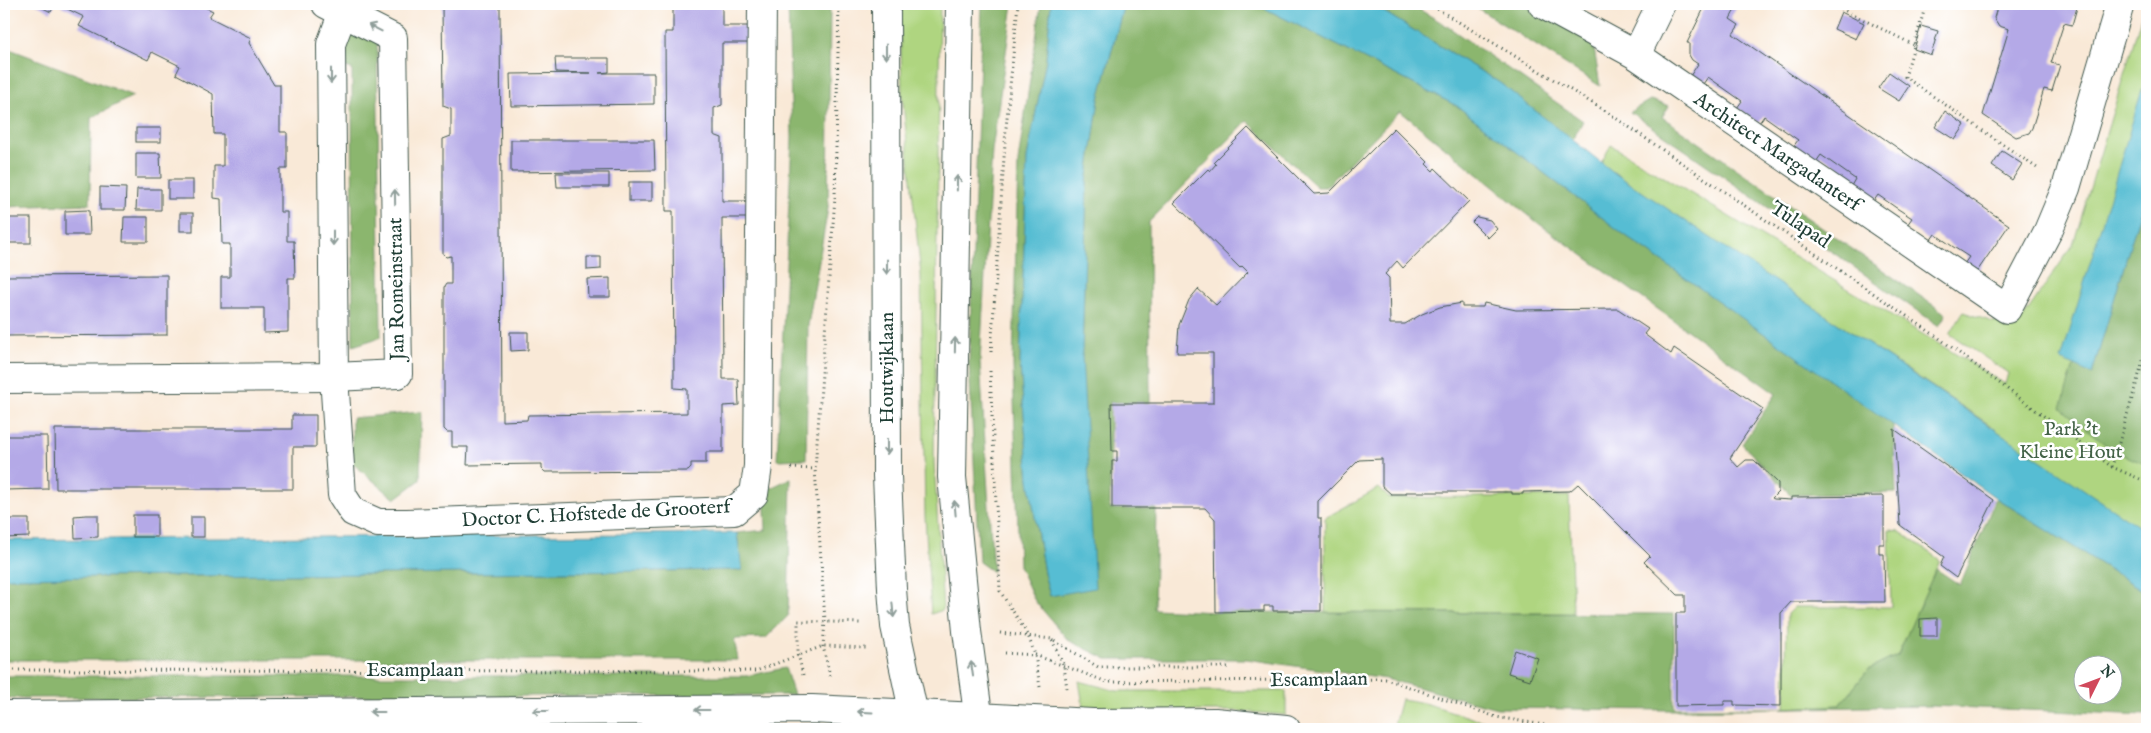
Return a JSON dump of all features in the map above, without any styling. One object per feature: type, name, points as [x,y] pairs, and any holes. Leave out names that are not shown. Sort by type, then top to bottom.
[{"type":"street","name":"Doctor C. Hofstede de Grooterf","points":[[334,377],[342,495],[353,512],[378,523],[734,511],[754,494],[758,466],[762,4]]},
{"type":"street","name":"Houtwijklaan","points":[[886,4],[887,476],[895,626],[915,722]]},
{"type":"street","points":[[960,4],[952,477],[967,631],[979,723]]},
{"type":"street","name":"Architect Margadanterf","points":[[1542,4],[1636,55],[2007,309],[2048,231],[2066,188]]},
{"type":"street","points":[[1636,55],[1661,4]]},
{"type":"street","points":[[2066,188],[2120,4]]},
{"type":"street","name":"Jan Romeinstraat","points":[[335,8],[393,38],[398,374],[334,377],[331,44],[335,8]]},
{"type":"street","points":[[4,379],[334,377]]},
{"type":"street","name":"Escamplaan","points":[[4,715],[812,709],[915,722],[1215,722],[1286,729]]},
{"type":"path","points":[[824,621],[815,469],[835,197],[839,4]]},
{"type":"path","points":[[991,353],[1006,128],[1018,4]]},
{"type":"path","name":"Tulapad","points":[[1429,4],[1607,112],[1939,338],[2112,467],[2147,482]]},
{"type":"path","points":[[1832,4],[1914,45]]},
{"type":"path","points":[[1926,4],[1905,77],[2066,188]]},
{"type":"path","points":[[2112,467],[2147,347]]},
{"type":"path","points":[[990,363],[1000,591],[1028,635],[1035,655]]},
{"type":"path","points":[[798,621],[895,626]]},
{"type":"path","name":"Escamplaan","points":[[4,670],[756,671],[823,646],[824,621]]},
{"type":"path","points":[[967,631],[1028,635],[1052,639],[1098,667],[1230,667]]},
{"type":"path","points":[[1052,639],[1064,666],[1071,722]]},
{"type":"path","name":"Escamplaan","points":[[1064,666],[1107,682],[1386,679],[1496,716],[1568,729]]},
{"type":"green space","points":[[788,4],[830,4],[828,208],[808,325],[806,459],[777,460],[792,137]]},
{"type":"green space","points":[[900,4],[940,4],[934,462],[943,610],[931,614],[925,516],[921,275],[902,94]]},
{"type":"green space","points":[[982,4],[1013,4],[992,150],[980,362],[993,572],[979,562],[969,362]]},
{"type":"green space","points":[[1041,4],[1051,4],[1046,60],[1027,158],[1020,364],[1029,480],[1044,573],[1050,596],[1082,356],[1087,182],[1099,99],[1124,4],[1256,4],[1457,106],[1622,233],[1893,424],[1896,493],[1791,495],[1742,444],[1776,394],[1538,223],[1400,111],[1326,187],[1317,187],[1247,121],[1149,222],[1150,402],[1110,402],[1110,509],[1156,509],[1154,609],[1215,612],[1674,614],[1674,708],[1785,708],[1840,705],[1868,670],[1898,655],[1936,569],[1960,585],[1996,498],[2147,593],[2147,715],[1931,706],[1668,710],[1497,708],[1386,679],[1246,659],[1107,659],[1068,640],[1035,601],[1019,566],[1013,365],[1018,162]]},
{"type":"green space","points":[[1371,4],[1410,4],[1444,24],[1583,121],[1572,141],[1500,83]]},
{"type":"green space","points":[[1471,4],[1565,4],[1598,21],[1594,48],[1600,86]]},
{"type":"green space","name":"Park 't Kleine Hout","points":[[2145,4],[2147,4],[2147,593],[1993,427],[1657,203],[1601,163],[1611,145],[2005,384],[2008,373],[1950,334],[1963,312],[1993,322],[2024,316],[2073,245]]},
{"type":"green space","points":[[343,22],[377,42],[381,337],[353,346],[352,69],[341,65]]},
{"type":"green space","points":[[7,48],[133,96],[91,118],[90,204],[4,207],[4,54]]},
{"type":"green space","points":[[1650,100],[1669,106],[1662,117],[1946,314],[1939,326],[1630,112]]},
{"type":"green space","points":[[2147,189],[2147,465],[2112,450],[2061,408],[2074,365],[2092,374]]},
{"type":"green space","points":[[422,412],[420,480],[395,499],[352,463],[352,418]]},
{"type":"green space","points":[[791,478],[788,616],[766,638],[734,639],[738,660],[4,660],[4,578],[741,570],[737,533],[766,530],[764,491]]},
{"type":"green space","points":[[1379,488],[1389,498],[1569,496],[1573,613],[1325,612],[1325,518]]},
{"type":"green space","points":[[1889,530],[1899,531],[1940,560],[1898,655],[1868,670],[1840,705],[1785,708],[1787,614],[1794,607],[1891,607]]},
{"type":"green space","points":[[785,668],[794,695],[4,698],[4,676],[746,676]]},
{"type":"green space","points":[[1079,681],[1117,691],[1286,691],[1286,715],[1237,711],[1084,711]]},
{"type":"green space","points":[[1401,699],[1431,705],[1490,723],[1525,729],[1393,729]]},
{"type":"water","points":[[1051,4],[1124,4],[1099,99],[1087,182],[1082,356],[1095,588],[1050,596],[1044,573],[1029,480],[1020,364],[1027,158],[1046,60]]},
{"type":"water","points":[[1256,4],[1371,4],[1500,83],[1616,174],[2147,532],[2147,593],[1996,498],[1622,233],[1457,106]]},
{"type":"water","points":[[2147,73],[2147,189],[2092,374],[2061,360]]},
{"type":"water","points":[[737,533],[742,570],[4,578],[4,540]]},
{"type":"building","points":[[35,4],[55,4],[51,12]]},
{"type":"building","points":[[57,4],[198,4],[213,11],[209,17],[251,38],[249,43],[274,85],[280,85],[280,132],[287,132],[287,169],[280,169],[280,212],[287,212],[287,241],[294,241],[295,278],[288,278],[288,332],[264,333],[264,308],[221,308],[221,277],[230,277],[230,244],[222,244],[221,199],[214,198],[214,166],[223,166],[223,134],[214,134],[213,94],[176,74],[180,66],[152,52],[148,60],[79,26],[84,17]]},
{"type":"building","points":[[442,4],[500,4],[502,421],[527,420],[528,415],[687,413],[687,389],[674,388],[673,211],[666,211],[665,32],[673,32],[673,4],[722,4],[722,26],[748,26],[748,43],[722,43],[722,105],[714,108],[714,135],[722,138],[722,201],[749,201],[749,218],[722,218],[723,379],[738,379],[739,405],[723,406],[723,452],[706,452],[706,463],[691,463],[691,468],[688,471],[545,472],[542,469],[542,464],[467,465],[468,447],[452,447],[452,432],[447,432],[444,429],[444,287],[446,284],[451,284],[451,256],[446,257],[443,254],[443,139],[451,136],[451,109],[443,106]]},
{"type":"building","points":[[1706,4],[1738,4],[1730,19],[1739,25],[1733,34],[2009,225],[1976,273],[1964,264],[1969,257],[1935,234],[1930,241],[1907,225],[1912,218],[1878,195],[1873,202],[1851,186],[1855,179],[1821,155],[1816,162],[1793,147],[1798,140],[1764,116],[1759,123],[1737,108],[1742,101],[1708,77],[1703,84],[1690,76],[1698,64],[1689,55],[1689,43],[1687,43]]},
{"type":"building","points":[[1781,4],[1797,4],[1794,9]]},
{"type":"building","points":[[1900,4],[1918,4],[1917,9]]},
{"type":"building","points":[[1998,4],[2078,4],[2072,25],[2064,23],[2051,63],[2060,65],[2052,91],[2044,89],[2029,133],[2016,137],[1983,115],[2009,29],[1999,26],[1994,18]]},
{"type":"building","points":[[1841,12],[1864,23],[1856,39],[1834,29]]},
{"type":"building","points":[[1921,26],[1938,31],[1931,55],[1914,49]]},
{"type":"building","points":[[555,58],[609,58],[609,72],[599,73],[654,73],[654,104],[511,106],[510,74],[591,73],[556,72]]},
{"type":"building","points":[[1889,72],[1909,86],[1899,101],[1878,88]]},
{"type":"building","points":[[1945,111],[1965,125],[1955,140],[1935,127]]},
{"type":"building","points":[[136,128],[161,128],[161,142],[136,142]]},
{"type":"building","points":[[1248,128],[1314,194],[1329,193],[1394,128],[1428,162],[1426,164],[1433,171],[1435,168],[1469,201],[1403,268],[1397,261],[1385,274],[1389,278],[1390,324],[1405,324],[1422,314],[1440,307],[1462,303],[1462,307],[1483,307],[1484,303],[1516,310],[1618,309],[1648,329],[1644,334],[1671,354],[1674,348],[1763,409],[1730,458],[1738,467],[1746,460],[1754,460],[1778,483],[1778,492],[1772,498],[1791,500],[1791,497],[1884,496],[1884,544],[1879,544],[1879,554],[1884,554],[1885,602],[1791,602],[1781,613],[1781,706],[1734,705],[1734,701],[1724,701],[1724,705],[1676,706],[1676,613],[1685,613],[1685,595],[1678,595],[1644,562],[1650,556],[1578,484],[1570,491],[1523,492],[1523,494],[1512,494],[1512,492],[1406,492],[1406,494],[1391,494],[1382,486],[1382,459],[1359,460],[1318,501],[1318,518],[1321,518],[1321,611],[1273,611],[1273,606],[1264,606],[1264,611],[1216,612],[1215,519],[1205,508],[1112,508],[1112,461],[1117,461],[1117,451],[1112,451],[1111,403],[1213,403],[1213,353],[1177,353],[1179,325],[1189,300],[1198,289],[1216,305],[1248,272],[1242,266],[1240,268],[1174,203],[1208,169],[1210,171],[1216,164],[1214,162]]},
{"type":"building","points":[[511,140],[654,140],[655,170],[511,172]]},
{"type":"building","points":[[2002,151],[2022,164],[2012,180],[1992,166]]},
{"type":"building","points":[[136,153],[160,153],[161,178],[136,178]]},
{"type":"building","points":[[556,173],[609,173],[609,187],[557,187]]},
{"type":"building","points":[[168,180],[193,180],[193,199],[168,199]]},
{"type":"building","points":[[629,182],[652,182],[652,201],[629,201]]},
{"type":"building","points":[[100,187],[126,188],[125,210],[100,210]]},
{"type":"building","points":[[137,189],[161,189],[161,210],[136,210]]},
{"type":"building","points":[[89,210],[90,235],[65,235],[65,211]]},
{"type":"building","points":[[180,213],[193,213],[193,231],[180,231]]},
{"type":"building","points":[[124,217],[148,217],[148,242],[123,242]]},
{"type":"building","points":[[1477,217],[1490,220],[1497,229],[1488,238],[1472,222]]},
{"type":"building","points":[[7,218],[31,218],[31,243],[7,243]]},
{"type":"building","points":[[587,257],[601,257],[601,269],[587,270]]},
{"type":"building","points":[[167,275],[167,335],[4,336],[4,276]]},
{"type":"building","points":[[610,278],[610,297],[588,297],[587,279]]},
{"type":"building","points":[[510,332],[528,332],[528,350],[511,351]]},
{"type":"building","points":[[292,415],[316,415],[316,447],[293,447],[293,489],[56,489],[55,429],[292,429]]},
{"type":"building","points":[[1894,429],[1994,500],[1956,578],[1940,566],[1944,557],[1900,525]]},
{"type":"building","points":[[4,436],[47,436],[48,489],[4,490]]},
{"type":"building","points":[[98,515],[98,537],[75,538],[74,516]]},
{"type":"building","points":[[133,515],[157,515],[157,537],[133,537]]},
{"type":"building","points":[[191,517],[204,517],[204,537],[191,537]]},
{"type":"building","points":[[5,519],[29,519],[29,537],[5,538]]},
{"type":"building","points":[[1937,618],[1937,636],[1920,636],[1920,619]]},
{"type":"building","points":[[1515,650],[1538,658],[1530,680],[1508,673]]}]
